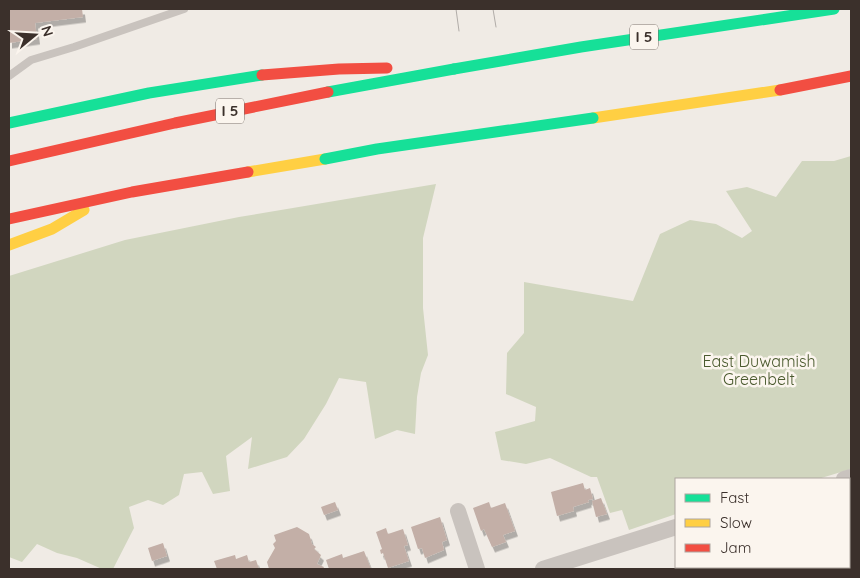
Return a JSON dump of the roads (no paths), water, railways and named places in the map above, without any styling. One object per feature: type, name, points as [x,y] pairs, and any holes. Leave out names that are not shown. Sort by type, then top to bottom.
[{"type":"highway","name":"I 5","points":[[9,161],[179,121],[362,85],[600,44],[834,9]]},
{"type":"highway","points":[[9,123],[162,89],[228,79],[339,68],[454,69]]},
{"type":"highway","points":[[9,219],[132,192],[377,149],[791,88],[851,76]]},
{"type":"highway","points":[[9,245],[52,229],[103,199]]},
{"type":"street","points":[[458,511],[477,569]]},
{"type":"street","points":[[543,569],[675,527]]},
{"type":"lane","points":[[9,76],[31,60],[184,9]]},
{"type":"tram line","points":[[456,9],[459,31]]},
{"type":"tram line","points":[[493,9],[496,27]]},
{"type":"park label","name":"East Duwamish Greenbelt","points":[[759,370]]}]
